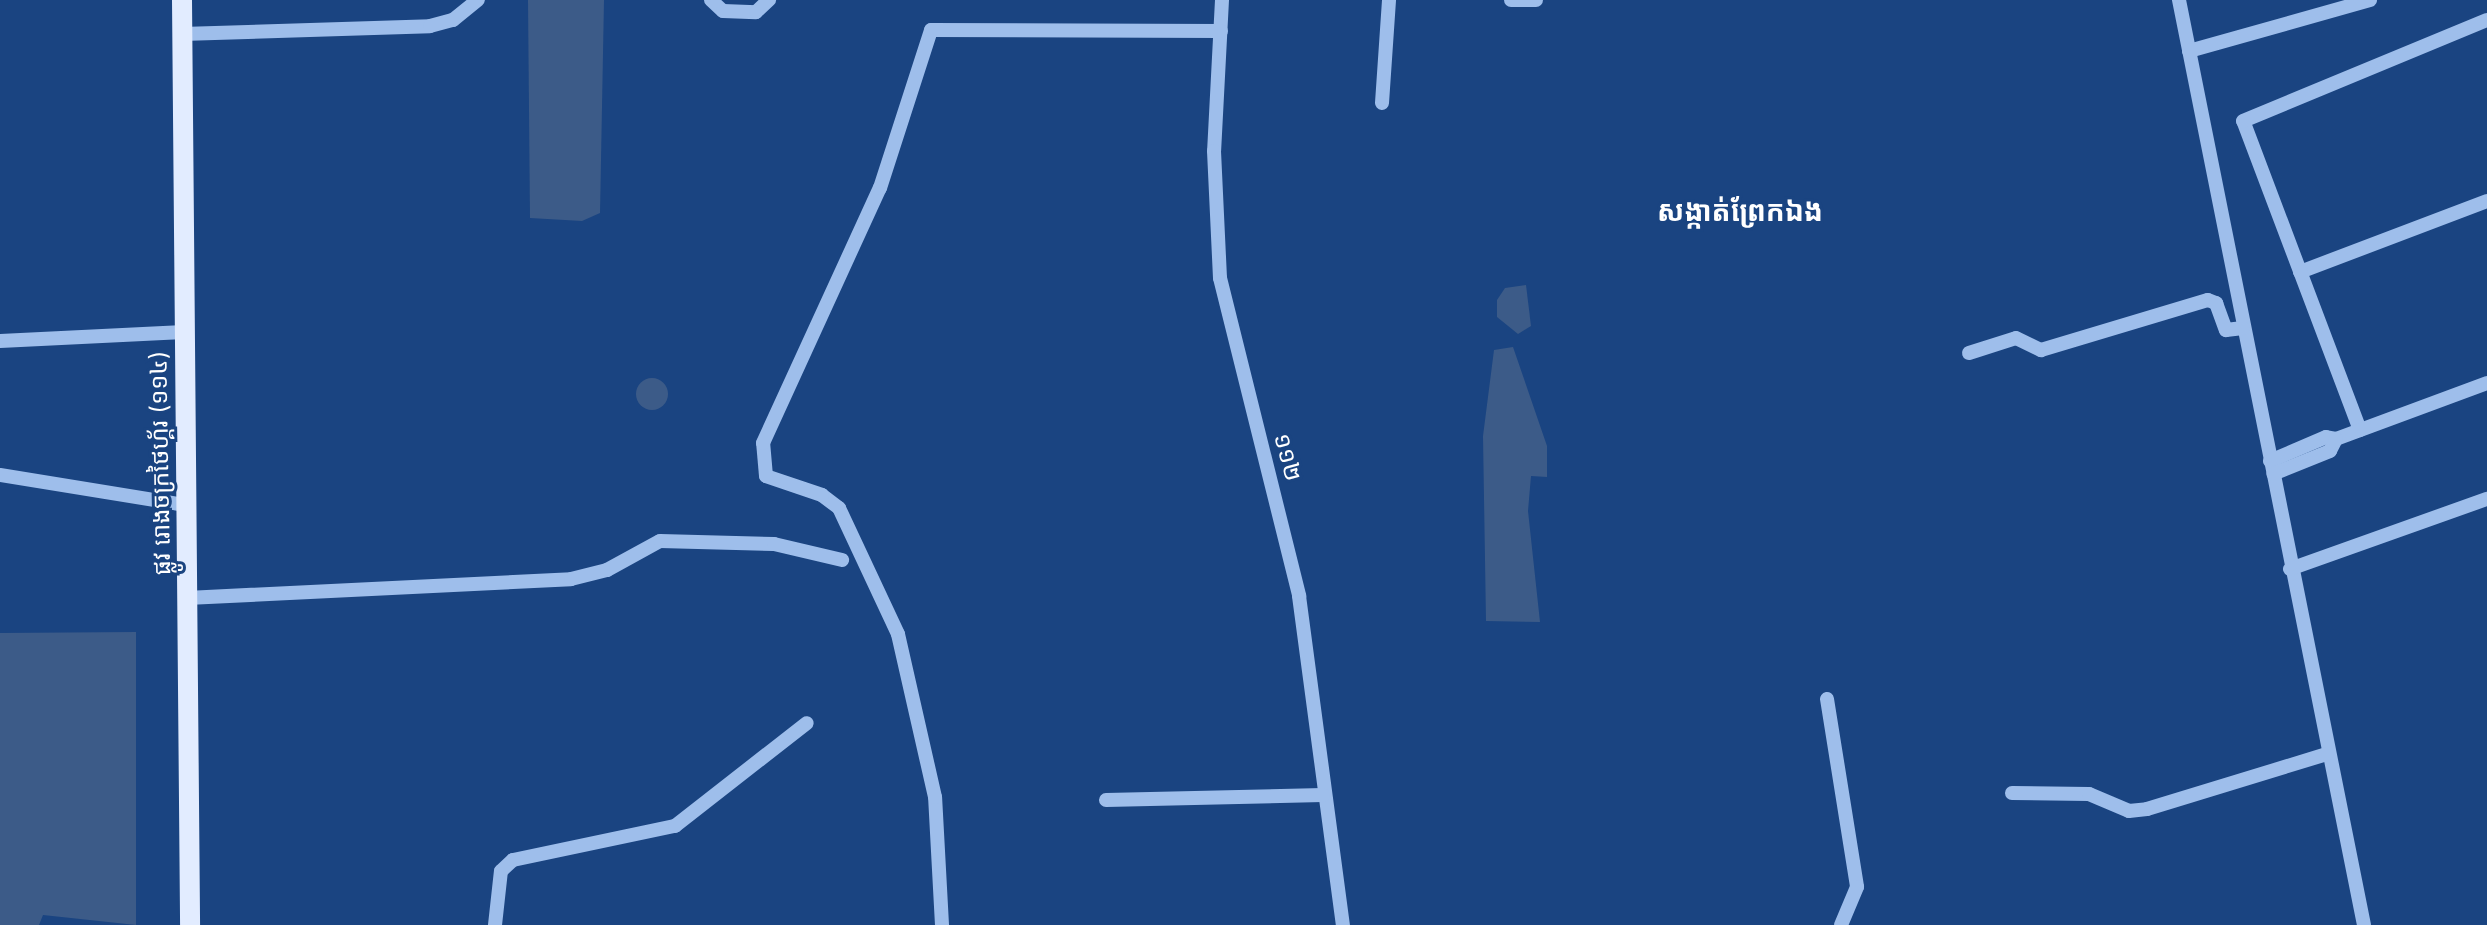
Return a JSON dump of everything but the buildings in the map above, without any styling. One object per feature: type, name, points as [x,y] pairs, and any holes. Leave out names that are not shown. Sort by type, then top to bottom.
[{"type":"main road","name":"ផ្លូវ រោងចក្រថៃហ្គ័រ (១១៤)","points":[[182,0],[190,925]]},
{"type":"street","points":[[182,34],[430,26],[453,20],[478,0]]},
{"type":"street","points":[[711,0],[723,11],[756,12],[769,0]]},
{"type":"street","name":"១១២","points":[[1222,0],[1214,151],[1220,278],[1296,581],[1343,925]]},
{"type":"street","points":[[1382,103],[1389,0]]},
{"type":"street","points":[[1511,0],[1536,0]]},
{"type":"street","points":[[2179,0],[2290,569],[2364,925]]},
{"type":"street","points":[[2189,51],[2370,0]]},
{"type":"street","points":[[2360,430],[2243,121],[2487,20]]},
{"type":"street","points":[[942,925],[935,797],[898,634],[839,508],[822,495],[766,476],[763,443],[880,188],[931,30],[1221,31]]},
{"type":"street","points":[[2300,272],[2487,201]]},
{"type":"street","points":[[1969,353],[2016,338],[2041,350],[2208,300],[2216,303],[2226,330],[2243,328]]},
{"type":"street","points":[[0,341],[184,332]]},
{"type":"street","points":[[2272,468],[2330,451],[2336,439],[2487,383]]},
{"type":"street","points":[[0,475],[186,505]]},
{"type":"street","points":[[2290,569],[2487,499]]},
{"type":"street","points":[[187,598],[571,579],[607,570],[660,541],[774,544],[842,560]]},
{"type":"street","points":[[1827,699],[1857,887],[1841,925]]},
{"type":"street","points":[[495,925],[501,871],[513,860],[675,826],[807,723]]},
{"type":"street","points":[[2012,793],[2089,794],[2129,811],[2147,809],[2327,754]]},
{"type":"street","points":[[1106,800],[1323,795]]},
{"type":"water","points":[[528,0],[604,0],[600,213],[582,221],[530,218]]},
{"type":"water","points":[[1526,285],[1531,326],[1518,334],[1497,317],[1497,300],[1505,288]]},
{"type":"water","points":[[1513,347],[1547,446],[1547,477],[1531,476],[1528,511],[1540,622],[1486,621],[1483,436],[1494,350]]},
{"type":"water","points":[[652,378],[663,383],[668,394],[663,405],[652,410],[641,405],[636,394],[641,383]]},
{"type":"water","points":[[136,632],[136,925],[43,915],[39,925],[0,925],[0,633]]},
{"type":"district","name":"សង្កាត់ព្រែកឯង","points":[[1740,211]]}]
